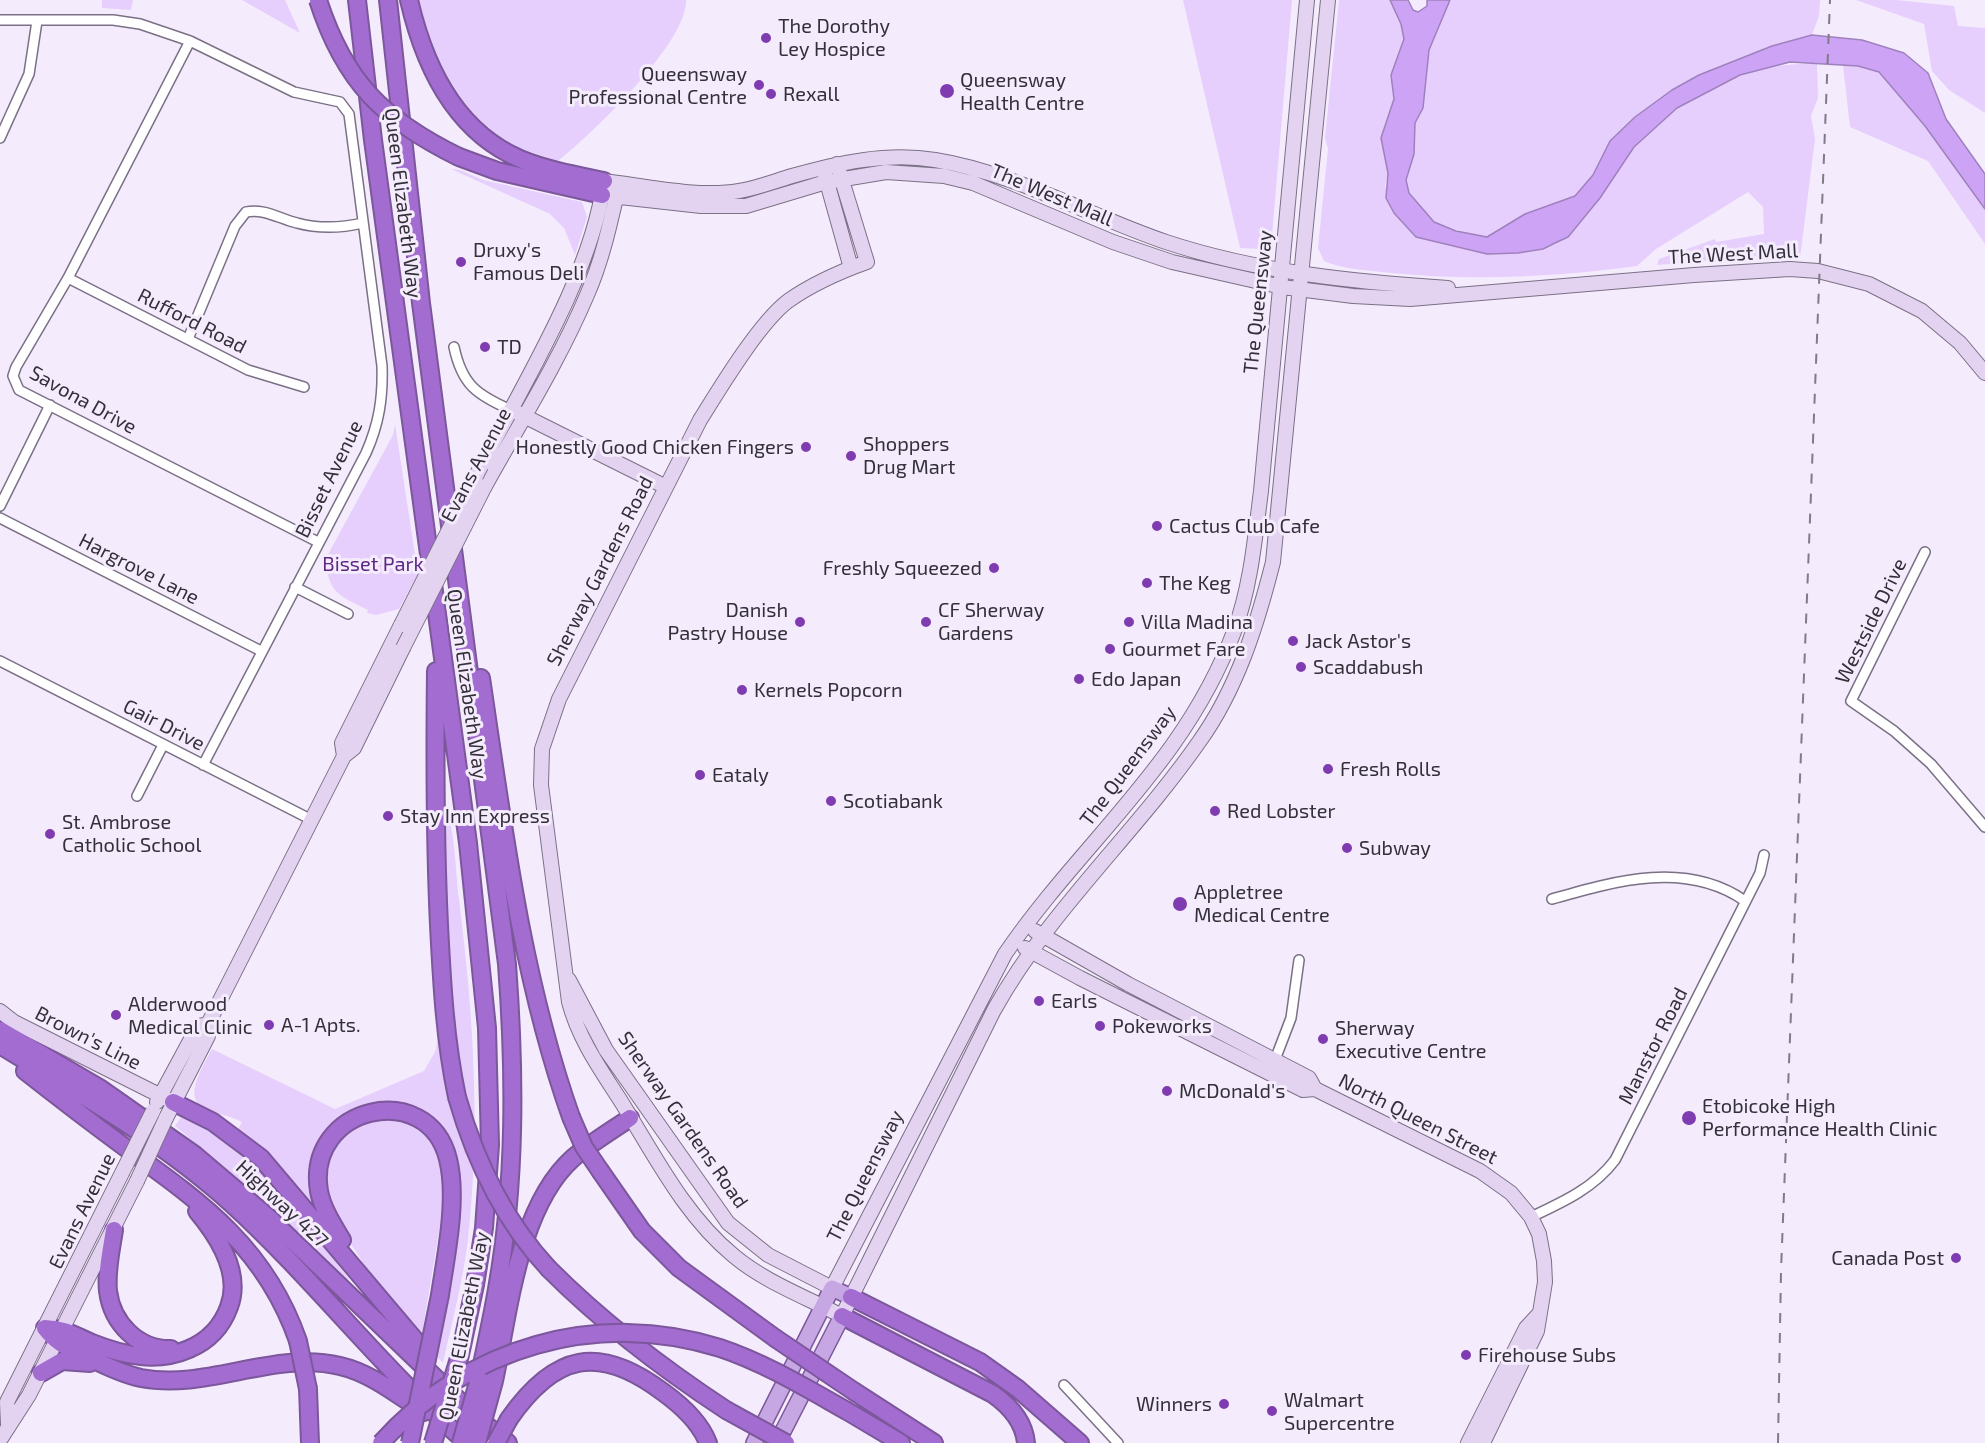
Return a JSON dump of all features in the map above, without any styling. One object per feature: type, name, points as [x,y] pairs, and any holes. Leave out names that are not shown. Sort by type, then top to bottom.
[{"type":"highway","points":[[318,0],[327,28],[345,62],[370,97],[406,129],[459,157],[497,171],[610,189]]},
{"type":"highway","name":"Queen Elizabeth Way","points":[[357,0],[436,616],[468,843],[487,1028],[490,1146],[484,1228],[460,1355],[433,1443]]},
{"type":"highway","name":"Queen Elizabeth Way","points":[[388,0],[421,303],[497,882],[513,1044],[509,1185],[487,1380],[457,1437]]},
{"type":"highway","points":[[409,0],[429,65],[444,93],[467,122],[494,144],[518,158],[610,189]]},
{"type":"highway","points":[[455,572],[470,608],[505,839],[535,999],[551,1061],[584,1146],[642,1231],[679,1268],[775,1338],[934,1443]]},
{"type":"highway","points":[[436,616],[436,858],[447,1047],[457,1097],[478,1160],[517,1230],[549,1269],[596,1315],[637,1348],[726,1410],[786,1443]]},
{"type":"highway","name":"Highway 427","points":[[0,1030],[101,1089],[175,1139],[244,1196],[474,1415],[508,1443]]},
{"type":"highway","points":[[0,1046],[10,1059],[225,1224],[249,1250],[279,1294],[298,1341],[308,1389],[310,1443]]},
{"type":"highway","name":"Highway 427","points":[[0,1046],[92,1101],[201,1177],[262,1233],[457,1437],[467,1443]]},
{"type":"highway","points":[[167,1099],[213,1122],[261,1158],[304,1206],[384,1307],[439,1366],[522,1443]]},
{"type":"highway","points":[[384,1307],[335,1228],[325,1208],[319,1184],[319,1162],[330,1139],[341,1126],[364,1113],[384,1110],[407,1114],[430,1128],[448,1158],[451,1185],[440,1295],[411,1443]]},
{"type":"highway","points":[[477,1443],[487,1380],[520,1258],[535,1214],[554,1181],[573,1158],[626,1111]]},
{"type":"highway","points":[[60,1336],[140,1356],[169,1357],[209,1337],[230,1305],[229,1265],[210,1226],[166,1177]]},
{"type":"highway","points":[[114,1230],[108,1268],[109,1294],[121,1323],[132,1336],[154,1347],[190,1348]]},
{"type":"highway","points":[[337,1285],[412,1367],[490,1443]]},
{"type":"highway","points":[[851,1297],[980,1362],[1018,1389],[1080,1443]]},
{"type":"highway","points":[[842,1316],[993,1394],[1014,1412],[1023,1430],[1026,1443]]},
{"type":"highway","points":[[45,1328],[105,1366]]},
{"type":"highway","points":[[381,1443],[422,1404],[475,1368],[533,1345],[598,1334],[666,1335],[719,1348],[773,1370],[901,1443]]},
{"type":"highway","points":[[41,1373],[68,1360],[105,1366],[141,1378],[169,1380],[300,1362],[341,1366],[367,1375],[457,1437]]},
{"type":"highway","points":[[496,1443],[509,1419],[530,1392],[550,1376],[576,1363],[598,1361],[618,1365],[647,1379],[686,1411],[701,1428],[708,1443]]},
{"type":"main road","name":"The Queensway","points":[[754,1443],[975,1008],[1014,941],[1142,789],[1184,731],[1207,693],[1235,628],[1244,601],[1254,545],[1282,287],[1307,0]]},
{"type":"main road","name":"The Queensway","points":[[777,1443],[994,1010],[1042,935],[1140,819],[1200,741],[1218,711],[1249,645],[1273,562],[1328,0]]},
{"type":"main road","name":"The West Mall","points":[[610,189],[708,193],[739,191],[830,165],[864,159],[934,160],[966,166],[1165,241],[1210,255],[1359,282],[1486,290]]},
{"type":"main road","points":[[830,165],[841,179]]},
{"type":"main road","points":[[830,165],[826,182],[851,268]]},
{"type":"main road","name":"The West Mall","points":[[610,189],[701,206],[746,206],[826,182],[886,172],[944,176],[973,183],[1113,242],[1172,262],[1300,291],[1410,299],[1486,290],[1758,271],[1818,271],[1869,284],[1922,311],[1960,343],[1985,373]]},
{"type":"main road","name":"Sherway Gardens Road","points":[[841,179],[867,262],[806,290],[787,302],[774,315],[716,393],[563,692],[542,749],[542,806],[568,977],[569,1002],[575,1025],[591,1056],[667,1177],[698,1219],[734,1256],[762,1275],[842,1316]]},
{"type":"main road","name":"Evans Avenue","points":[[344,756],[342,744],[511,410],[577,273],[610,189]]},
{"type":"main road","name":"Evans Avenue","points":[[4,1423],[20,1412],[41,1373],[137,1181],[167,1099],[208,1036],[208,1024],[344,756],[354,748],[485,486],[588,293],[610,189]]},
{"type":"main road","points":[[511,410],[666,487]]},
{"type":"main road","points":[[1140,819],[1137,800],[1142,789]]},
{"type":"main road","name":"North Queen Street","points":[[1025,926],[1272,1066],[1303,1090],[1315,1089],[1480,1171],[1511,1193],[1531,1216],[1539,1234],[1545,1261],[1545,1282],[1537,1331],[1483,1443]]},
{"type":"main road","name":"North Queen Street","points":[[1014,941],[1272,1066]]},
{"type":"main road","name":"Sherway Gardens Road","points":[[568,977],[606,1050],[728,1222],[768,1255],[851,1297]]},
{"type":"main road","name":"Brown's Line","points":[[0,1011],[14,1022],[167,1099]]},
{"type":"main road","points":[[626,1111],[638,1094]]},
{"type":"main road","points":[[626,1111],[646,1107]]},
{"type":"main road","name":"Evans Avenue","points":[[0,1440],[7,1402],[122,1173],[160,1114]]},
{"type":"main road","name":"North Queen Street","points":[[1468,1443],[1526,1328],[1538,1315]]},
{"type":"street","points":[[0,20],[122,21],[157,29],[190,41]]},
{"type":"street","points":[[0,138],[29,74],[37,21]]},
{"type":"street","name":"Bisset Avenue","points":[[190,41],[294,92],[340,102],[349,114],[382,366],[381,401],[373,437],[203,765]]},
{"type":"street","name":"Savona Drive","points":[[190,41],[68,278],[13,376],[19,390],[318,542]]},
{"type":"street","points":[[188,339],[235,226],[246,212],[259,210],[310,226],[343,227],[363,223]]},
{"type":"street","name":"Rufford Road","points":[[68,278],[248,370],[304,387]]},
{"type":"street","points":[[454,348],[460,370],[470,386],[511,410]]},
{"type":"street","points":[[0,506],[50,405]]},
{"type":"street","name":"Hargrove Lane","points":[[0,518],[261,651]]},
{"type":"street","name":"Westside Drive","points":[[1925,552],[1851,701],[1894,731],[1931,764],[1985,827]]},
{"type":"street","points":[[295,587],[348,614]]},
{"type":"street","name":"Gair Drive","points":[[0,661],[312,820]]},
{"type":"street","points":[[136,796],[163,745]]},
{"type":"street","name":"Manstor Road","points":[[1531,1216],[1587,1188],[1605,1173],[1615,1160],[1760,873],[1764,855]]},
{"type":"street","points":[[1552,899],[1613,882],[1664,877],[1709,883],[1745,901]]},
{"type":"street","points":[[1272,1066],[1291,1018],[1299,960]]},
{"type":"street","points":[[1064,1385],[1118,1443]]},
{"type":"green space","points":[[102,0],[133,0],[131,10],[102,8]]},
{"type":"green space","points":[[242,0],[285,0],[300,33]]},
{"type":"green space","points":[[416,0],[686,0],[682,18],[655,63],[614,110],[558,161],[516,147],[487,129],[467,112],[439,72]]},
{"type":"green space","points":[[1183,0],[1292,0],[1272,236],[1262,249],[1240,248]]},
{"type":"green space","points":[[1339,0],[1390,0],[1401,24],[1404,39],[1391,75],[1394,99],[1381,138],[1388,173],[1385,186],[1394,213],[1516,253],[1541,249],[1558,241],[1573,229],[1587,215],[1621,165],[1650,130],[1692,98],[1740,75],[1791,64],[1817,64],[1818,98],[1811,116],[1815,139],[1800,258],[1773,255],[1657,265],[1659,259],[1715,239],[1716,242],[1764,234],[1763,207],[1748,192],[1656,249],[1637,266],[1544,275],[1452,277],[1357,269],[1324,261],[1318,248],[1328,149],[1325,138]]},
{"type":"green space","points":[[1450,0],[1820,0],[1819,16],[1812,35],[1772,46],[1699,75],[1672,90],[1635,117],[1610,141],[1593,175],[1575,196],[1525,214],[1487,237],[1478,237],[1434,222],[1409,192],[1406,180],[1414,154],[1415,123],[1423,108],[1429,50]]},
{"type":"green space","points":[[1856,0],[1896,0],[1954,6],[1958,26],[1985,28],[1985,113],[1949,90],[1932,71],[1924,24]]},
{"type":"green space","points":[[1843,65],[1871,68],[1879,72],[1925,126],[1985,209],[1985,244],[1928,161],[1850,127]]},
{"type":"green space","points":[[451,169],[460,170],[483,180],[582,202],[587,217],[575,255],[564,228],[550,214]]},
{"type":"green space","name":"Bisset Park","points":[[395,424],[418,574],[399,609],[376,615],[367,613],[368,610],[337,592],[329,579],[326,558],[393,435]]},
{"type":"green space","points":[[447,815],[454,843],[468,984],[475,1111],[468,1239],[443,1363],[432,1351],[454,1153],[431,1128],[405,1106],[380,1103],[361,1106],[344,1113],[331,1123],[321,1137],[314,1153],[311,1170],[312,1188],[317,1206],[312,1209],[237,1131],[242,1122],[203,1108],[197,1103],[195,1088],[212,1049],[335,1109],[424,1071],[436,1050],[447,971],[444,816]]},
{"type":"green space","points":[[184,1113],[249,1159],[275,1184],[349,1279],[345,1282],[246,1186],[175,1126]]},
{"type":"green space","points":[[376,1116],[411,1121],[437,1146],[446,1189],[421,1340],[384,1295],[347,1238],[326,1196],[325,1163],[342,1133]]},
{"type":"shaded area","points":[[1390,0],[1408,0],[1413,10],[1418,12],[1427,6],[1427,0],[1450,0],[1429,50],[1423,108],[1415,123],[1414,154],[1406,180],[1409,193],[1434,222],[1456,231],[1487,237],[1525,214],[1575,196],[1593,175],[1610,141],[1635,117],[1672,90],[1699,75],[1772,46],[1812,35],[1862,40],[1904,53],[1928,73],[1946,119],[1985,174],[1985,209],[1925,126],[1879,72],[1858,66],[1790,62],[1740,75],[1677,108],[1634,147],[1600,198],[1568,237],[1543,249],[1487,254],[1416,237],[1394,213],[1386,198],[1388,173],[1381,138],[1394,99],[1391,75],[1404,39],[1401,24]]},
{"type":"railway","points":[[1778,1443],[1781,1271],[1830,0]]},
{"type":"place","name":"The Dorothy Ley Hospice","points":[[766,38]]},
{"type":"place","name":"Queensway Professional Centre","points":[[759,85]]},
{"type":"place","name":"Queensway Health Centre","points":[[947,91]]},
{"type":"place","name":"Rexall","points":[[771,94]]},
{"type":"place","name":"Druxy's Famous Deli","points":[[461,262]]},
{"type":"place","name":"TD","points":[[485,347]]},
{"type":"place","name":"Honestly Good Chicken Fingers","points":[[806,447]]},
{"type":"place","name":"Shoppers Drug Mart","points":[[851,456]]},
{"type":"place","name":"Cactus Club Cafe","points":[[1157,526]]},
{"type":"place","name":"Freshly Squeezed","points":[[994,568]]},
{"type":"place","name":"The Keg","points":[[1147,583]]},
{"type":"place","name":"Danish Pastry House","points":[[800,622]]},
{"type":"place","name":"CF Sherway Gardens","points":[[926,622]]},
{"type":"place","name":"Villa Madina","points":[[1129,622]]},
{"type":"place","name":"Jack Astor's","points":[[1293,641]]},
{"type":"place","name":"Gourmet Fare","points":[[1110,649]]},
{"type":"place","name":"Scaddabush","points":[[1301,667]]},
{"type":"place","name":"Edo Japan","points":[[1079,679]]},
{"type":"place","name":"Kernels Popcorn","points":[[742,690]]},
{"type":"place","name":"Fresh Rolls","points":[[1328,769]]},
{"type":"place","name":"Eataly","points":[[700,775]]},
{"type":"place","name":"Scotiabank","points":[[831,801]]},
{"type":"place","name":"Red Lobster","points":[[1215,811]]},
{"type":"place","name":"Stay Inn Express","points":[[388,816]]},
{"type":"place","name":"St. Ambrose Catholic School","points":[[50,834]]},
{"type":"place","name":"Subway","points":[[1347,848]]},
{"type":"place","name":"Appletree Medical Centre","points":[[1180,904]]},
{"type":"place","name":"Earls","points":[[1039,1001]]},
{"type":"place","name":"Alderwood Medical Clinic","points":[[116,1015]]},
{"type":"place","name":"A-1 Apts.","points":[[269,1025]]},
{"type":"place","name":"Pokeworks","points":[[1100,1026]]},
{"type":"place","name":"Sherway Executive Centre","points":[[1323,1039]]},
{"type":"place","name":"McDonald's","points":[[1167,1091]]},
{"type":"place","name":"Etobicoke High Performance Health Clinic","points":[[1689,1118]]},
{"type":"place","name":"Canada Post","points":[[1956,1258]]},
{"type":"place","name":"Firehouse Subs","points":[[1466,1355]]},
{"type":"place","name":"Winners","points":[[1224,1404]]},
{"type":"place","name":"Walmart Supercentre","points":[[1272,1411]]}]
